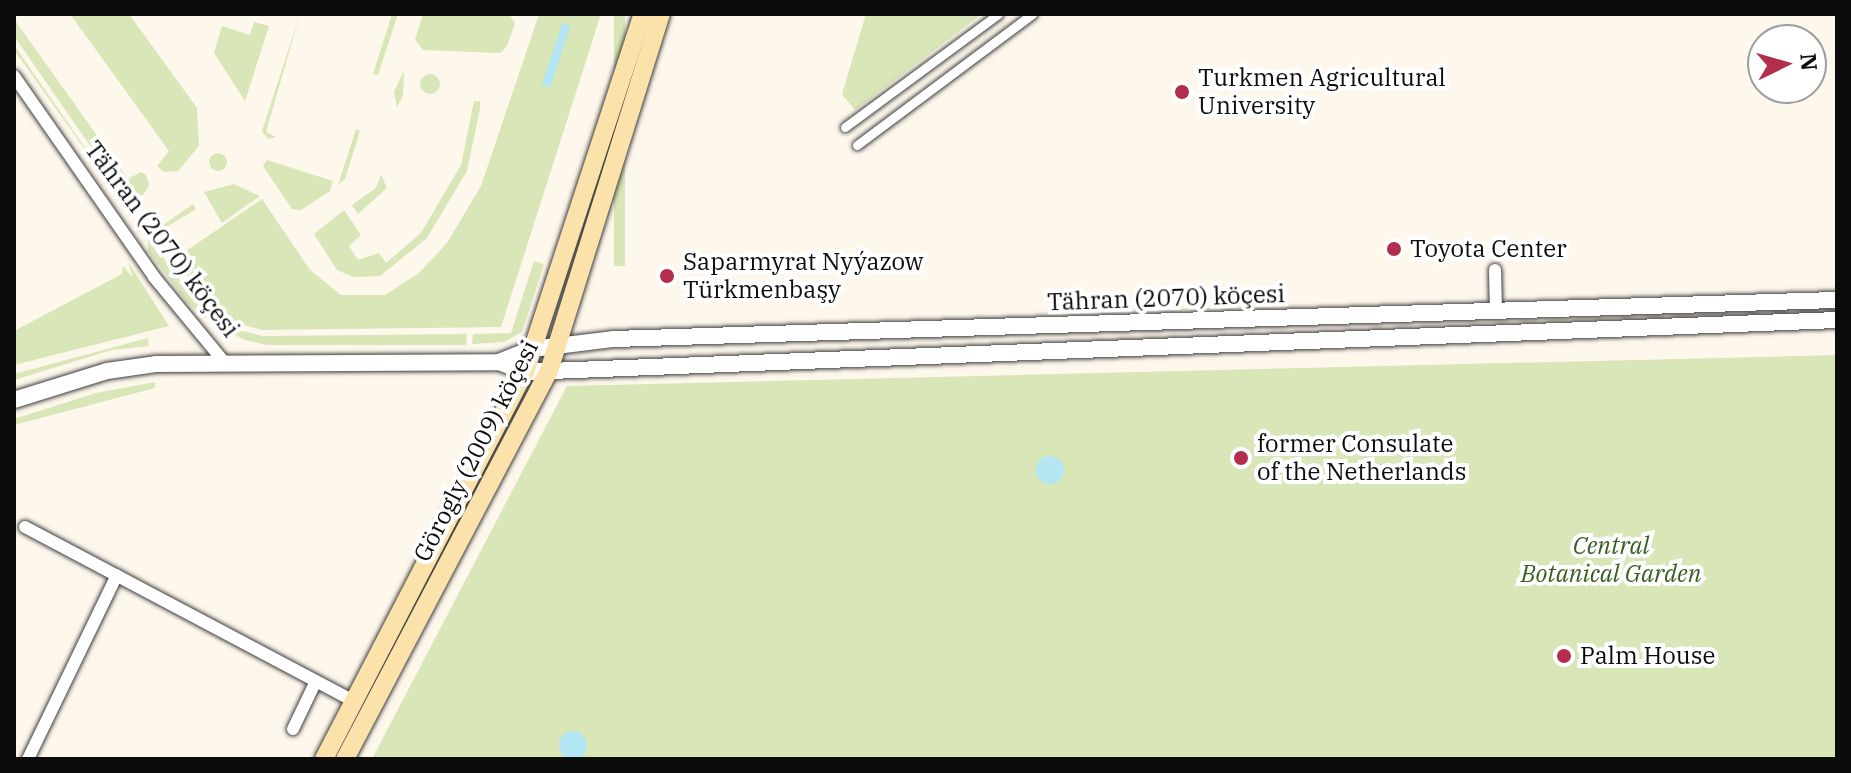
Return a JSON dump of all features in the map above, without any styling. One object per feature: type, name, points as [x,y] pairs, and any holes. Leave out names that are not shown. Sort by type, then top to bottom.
[{"type":"main road","name":"Görogly (2009) köçesi","points":[[324,759],[525,372],[643,14]]},
{"type":"main road","name":"Görogly (2009) köçesi","points":[[345,759],[549,371],[661,14]]},
{"type":"street","points":[[845,127],[998,14]]},
{"type":"street","points":[[857,145],[1032,14]]},
{"type":"street","name":"Tähran (2070) köçesi","points":[[14,76],[154,277],[224,362],[499,362],[525,372],[1837,320]]},
{"type":"street","points":[[1495,270],[1496,311]]},
{"type":"street","name":"Tähran (2070) köçesi","points":[[499,362],[532,349],[614,339],[1837,300]]},
{"type":"street","points":[[14,400],[133,366],[224,362]]},
{"type":"street","points":[[25,527],[353,701]]},
{"type":"street","points":[[28,759],[117,575]]},
{"type":"street","points":[[293,729],[315,683]]},
{"type":"green space","points":[[70,14],[129,14],[197,108],[199,146],[178,171],[164,172],[157,166],[169,151]]},
{"type":"green space","points":[[300,14],[266,132],[276,137],[268,139],[262,131]]},
{"type":"green space","points":[[392,14],[398,14],[378,75],[373,74]]},
{"type":"green space","points":[[423,14],[509,14],[515,23],[507,46],[500,53],[423,50],[415,40]]},
{"type":"green space","points":[[539,14],[601,14],[501,327],[262,330],[220,318],[200,298],[173,260],[262,199],[310,270],[341,295],[385,295],[419,273],[447,243],[481,186]]},
{"type":"green space","points":[[614,14],[625,14],[625,266],[614,266]]},
{"type":"green space","points":[[866,14],[982,14],[855,110],[842,94]]},
{"type":"green space","points":[[14,19],[128,179],[141,172],[146,175],[149,185],[144,194],[130,203],[14,36]]},
{"type":"green space","points":[[254,22],[269,26],[245,101],[214,53],[222,26],[250,35]]},
{"type":"green space","points":[[14,45],[124,204],[14,50]]},
{"type":"green space","points":[[404,71],[403,96],[397,107],[394,92]]},
{"type":"green space","points":[[430,74],[437,77],[440,84],[437,91],[430,94],[423,91],[420,84],[423,77]]},
{"type":"green space","points":[[474,101],[480,101],[480,109],[467,171],[427,238],[380,276],[353,277],[337,270],[314,234],[344,210],[361,235],[349,246],[358,260],[379,253],[386,263],[421,233],[461,165]]},
{"type":"green space","points":[[356,129],[360,131],[345,179],[338,185]]},
{"type":"green space","points":[[218,153],[227,162],[218,171],[209,162]]},
{"type":"green space","points":[[267,160],[333,181],[330,191],[301,210],[292,209],[263,166]]},
{"type":"green space","points":[[381,175],[387,188],[358,214],[352,205],[376,188]]},
{"type":"green space","points":[[234,184],[260,196],[222,223],[204,192]]},
{"type":"green space","points":[[193,204],[196,209],[153,235],[153,232]]},
{"type":"green space","points":[[148,237],[198,305],[229,328],[263,336],[467,334],[466,345],[267,345],[245,340],[214,325],[187,302],[148,251]]},
{"type":"green space","points":[[534,261],[544,264],[522,332],[504,342],[472,344],[473,334],[511,333]]},
{"type":"green space","points":[[128,262],[169,326],[14,365],[14,331],[122,274],[123,266],[133,278]]},
{"type":"green space","points":[[148,338],[149,346],[112,350],[14,380],[14,374]]},
{"type":"green space","name":"Central Botanical Garden","points":[[1837,355],[1837,759],[372,759],[567,386]]},
{"type":"green space","points":[[155,382],[155,388],[14,425],[14,419],[96,393]]},
{"type":"water","points":[[562,23],[571,26],[550,88],[542,85]]},
{"type":"water","points":[[1050,456],[1060,460],[1064,470],[1060,480],[1050,484],[1040,480],[1036,470],[1040,460]]},
{"type":"water","points":[[573,731],[583,735],[587,745],[583,755],[573,759],[563,755],[559,745],[563,735]]},
{"type":"place","name":"Turkmen Agricultural University","points":[[1182,92]]},
{"type":"place","name":"Toyota Center","points":[[1394,249]]},
{"type":"place","name":"Saparmyrat Nyýazow Türkmenbaşy","points":[[667,276]]},
{"type":"place","name":"former Consulate of the Netherlands","points":[[1241,458]]},
{"type":"place","name":"Palm House","points":[[1564,656]]}]
